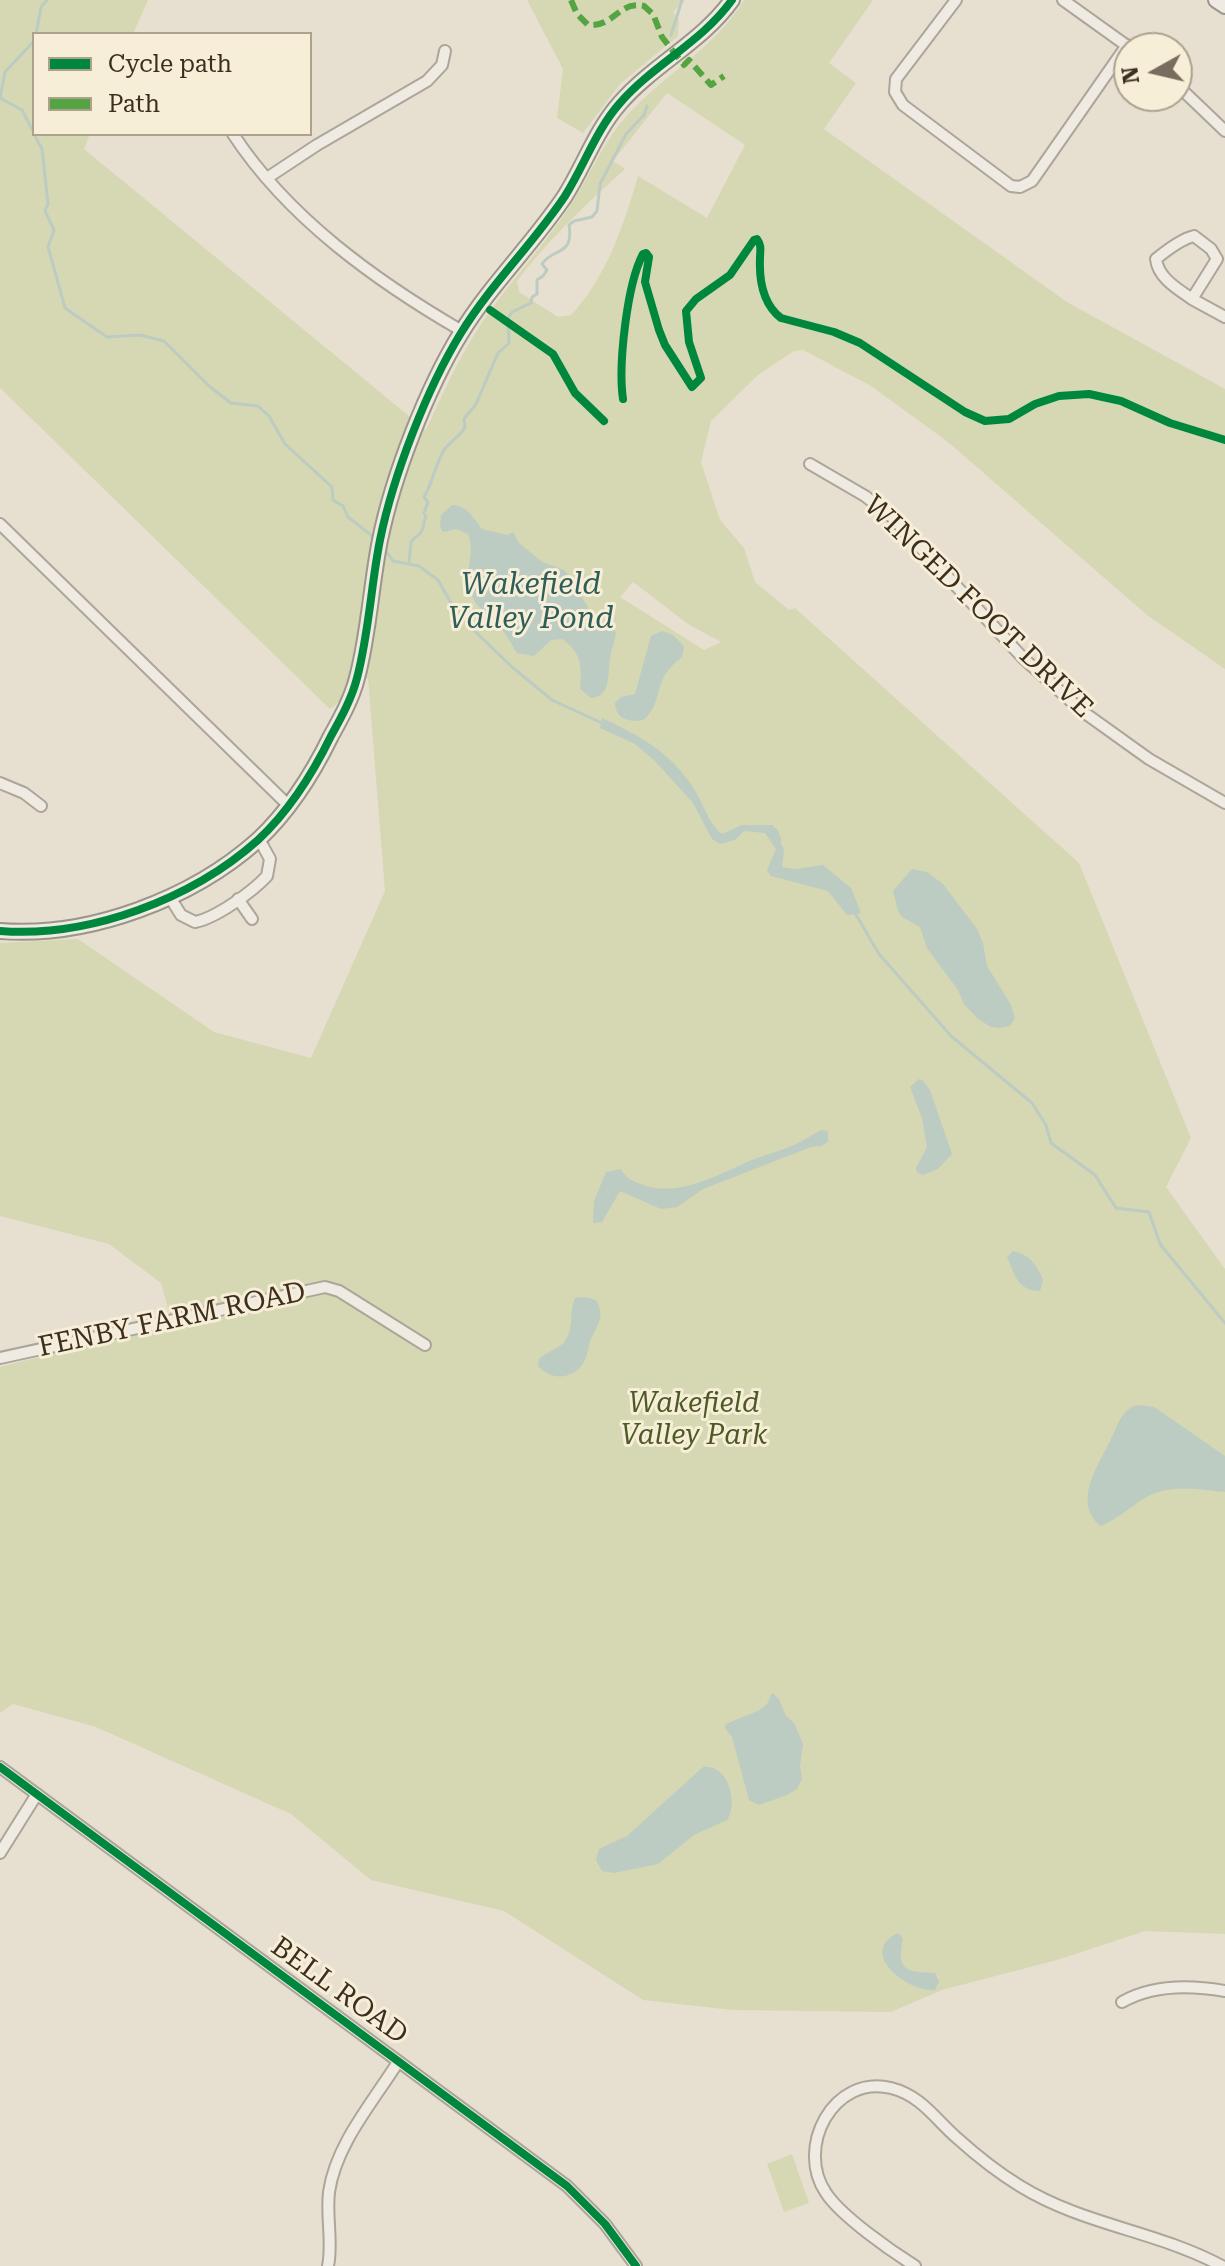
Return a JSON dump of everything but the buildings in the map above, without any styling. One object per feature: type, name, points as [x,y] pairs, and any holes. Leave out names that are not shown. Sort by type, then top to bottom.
[{"type":"street","points":[[0,931],[63,928],[107,919],[171,899],[259,839],[288,805],[320,759],[357,680],[378,551],[396,483],[431,388],[462,331],[565,196],[617,106],[645,79],[706,31],[732,0]]},
{"type":"street","points":[[956,0],[896,79],[895,92],[903,105],[1011,186],[1020,187],[1032,181],[1113,69]]},
{"type":"street","points":[[1063,0],[1113,36]]},
{"type":"street","points":[[1216,0],[1225,6]]},
{"type":"street","points":[[267,178],[427,81],[438,72],[445,51]]},
{"type":"street","points":[[1193,100],[1225,131]]},
{"type":"street","points":[[235,136],[267,178],[299,211],[371,273],[401,295],[462,331]]},
{"type":"street","points":[[1192,299],[1217,259],[1211,249],[1194,236],[1161,255],[1156,259],[1156,264],[1165,278],[1192,299],[1225,317]]},
{"type":"street","name":"WINGED FOOT DRIVE","points":[[810,464],[865,496],[892,517],[1004,638],[1082,711],[1158,765],[1225,803]]},
{"type":"street","points":[[0,524],[288,805]]},
{"type":"street","points":[[0,783],[24,793],[41,806]]},
{"type":"street","points":[[171,899],[181,915],[195,922],[209,918],[238,899],[263,881],[270,870],[270,859],[259,839]]},
{"type":"street","points":[[238,899],[252,919]]},
{"type":"street","name":"FENBY FARM ROAD","points":[[0,1358],[325,1287],[339,1291],[425,1345]]},
{"type":"street","name":"BELL ROAD","points":[[0,1767],[580,2197],[636,2266]]},
{"type":"street","points":[[0,1853],[37,1794]]},
{"type":"street","points":[[1122,2002],[1143,1991],[1158,1989],[1225,1991]]},
{"type":"street","points":[[328,2266],[327,2208],[333,2174],[348,2140],[398,2062]]},
{"type":"street","points":[[915,2266],[849,2216],[827,2195],[819,2180],[814,2143],[832,2107],[850,2093],[887,2087],[908,2093],[928,2108],[982,2161],[1045,2200],[1074,2214],[1188,2249],[1220,2265]]},
{"type":"green space","name":"Wakefield Valley Park","points":[[0,0],[148,0],[134,32],[32,32],[32,136],[89,136],[84,149],[426,430],[475,334],[568,209],[619,125],[650,93],[717,35],[744,0],[873,0],[829,63],[856,83],[824,129],[1067,302],[1225,389],[1225,669],[1147,615],[948,442],[871,386],[803,350],[794,351],[758,375],[711,421],[701,462],[720,520],[744,548],[755,582],[789,610],[795,608],[1079,863],[1191,1138],[1166,1187],[1225,1269],[1225,1934],[1145,1931],[1057,1960],[942,1990],[891,2012],[732,2010],[643,2000],[504,1911],[371,1880],[291,1814],[96,1727],[13,1704],[0,1713],[0,1367],[172,1323],[161,1283],[109,1244],[0,1216],[0,943],[78,939],[214,1032],[311,1058],[385,891],[368,678],[330,709],[0,388]],"holes":[[[667,93],[745,145],[707,218],[638,176],[620,232],[604,268],[571,315],[558,317],[519,292],[517,281],[542,251],[625,169],[613,161]],[[633,582],[688,624],[721,642],[704,650],[620,597]]]},
{"type":"green space","points":[[527,0],[685,0],[673,12],[679,19],[678,36],[620,84],[583,133],[557,118],[563,69]]},
{"type":"green space","points":[[792,2154],[809,2203],[784,2212],[767,2164]]},
{"type":"water","name":"Wakefield Valley Pond","points":[[452,505],[466,510],[482,529],[507,535],[513,532],[519,543],[542,562],[564,570],[589,609],[616,632],[607,683],[602,693],[591,698],[580,689],[581,673],[577,655],[562,639],[551,640],[534,656],[517,653],[503,631],[478,605],[469,585],[471,547],[468,534],[456,529],[443,532],[440,527],[441,515]]},
{"type":"water","points":[[662,631],[673,635],[684,646],[682,657],[666,673],[655,704],[645,719],[625,719],[618,713],[615,703],[621,697],[635,694],[651,636]]},
{"type":"water","points":[[602,718],[640,738],[673,763],[692,786],[722,834],[742,825],[773,825],[784,850],[782,867],[796,869],[823,865],[851,888],[861,913],[847,915],[828,891],[771,876],[767,870],[776,849],[765,833],[744,831],[735,840],[720,844],[712,839],[693,803],[654,760],[635,744],[600,728]]},
{"type":"water","points":[[912,869],[927,872],[943,884],[977,929],[987,966],[1011,1005],[1015,1018],[1010,1026],[991,1027],[978,1019],[964,1004],[958,990],[927,948],[920,927],[902,917],[898,911],[893,891]]},
{"type":"water","points":[[919,1079],[930,1090],[952,1154],[938,1169],[923,1175],[916,1168],[927,1147],[922,1118],[910,1087]]},
{"type":"water","points":[[822,1130],[828,1131],[828,1142],[821,1146],[811,1147],[703,1189],[677,1207],[661,1209],[620,1191],[602,1222],[593,1223],[594,1201],[606,1172],[621,1169],[626,1176],[646,1186],[685,1186],[787,1148]]},
{"type":"water","points":[[1013,1251],[1024,1255],[1035,1265],[1043,1280],[1040,1291],[1027,1288],[1018,1281],[1007,1257]]},
{"type":"water","points":[[575,1298],[596,1300],[600,1317],[585,1360],[577,1370],[566,1376],[554,1376],[543,1371],[538,1366],[539,1359],[565,1341],[570,1331]]},
{"type":"water","points":[[1137,1405],[1154,1407],[1225,1456],[1225,1492],[1180,1488],[1158,1492],[1100,1526],[1088,1505],[1090,1482],[1121,1419],[1127,1410]]},
{"type":"water","points":[[772,1693],[794,1723],[803,1744],[802,1779],[797,1789],[759,1805],[749,1800],[732,1737],[725,1728],[726,1724],[760,1710]]},
{"type":"water","points":[[703,1767],[720,1772],[729,1787],[732,1805],[727,1820],[694,1835],[658,1864],[614,1873],[602,1871],[596,1860],[599,1849],[627,1836]]},
{"type":"water","points":[[898,1933],[903,1938],[901,1956],[905,1967],[935,1973],[939,1982],[935,1990],[924,1989],[901,1979],[884,1961],[882,1951],[886,1941]]},
{"type":"waterway","points":[[36,32],[41,7],[47,0]]},
{"type":"waterway","points":[[671,35],[682,0]]},
{"type":"waterway","points":[[32,43],[5,72],[0,98],[22,110],[32,129]]},
{"type":"waterway","points":[[409,562],[411,542],[423,528],[428,502],[424,497],[438,462],[444,450],[465,427],[464,419],[476,404],[498,353],[509,343],[508,318],[512,312],[531,303],[532,297],[537,294],[537,280],[547,270],[542,264],[566,247],[569,225],[592,217],[597,211],[600,184],[626,134],[644,115],[647,106]]},
{"type":"waterway","points":[[35,136],[42,149],[48,204],[45,211],[54,230],[48,247],[65,308],[107,337],[140,335],[164,341],[209,386],[231,403],[258,406],[269,416],[285,444],[332,487],[333,500],[343,506],[348,517],[375,538]]},
{"type":"waterway","points":[[385,550],[393,561],[419,566],[438,580],[457,614],[552,700],[604,724]]},
{"type":"waterway","points":[[771,828],[776,830],[780,840]]},
{"type":"waterway","points":[[855,913],[879,954],[951,1036],[1032,1103],[1046,1125],[1051,1143],[1095,1175],[1116,1208],[1149,1212],[1160,1244],[1225,1323]]},
{"type":"marked path","points":[[571,0],[577,14],[588,25],[605,22],[628,7],[644,6],[653,14],[662,37],[684,65],[689,60],[711,85],[724,76]]},
{"type":"cycle path","points":[[0,931],[34,932],[69,928],[103,921],[171,897],[232,861],[258,840],[290,805],[316,764],[352,693],[364,644],[380,540],[393,488],[424,406],[448,355],[485,298],[565,196],[597,136],[620,103],[707,28],[732,0]]},
{"type":"cycle path","points":[[623,399],[625,325],[632,285],[643,254],[649,257],[645,282],[659,330],[692,387],[701,378],[689,342],[686,311],[696,299],[730,275],[757,239],[763,291],[770,306],[781,318],[834,332],[860,343],[965,412],[985,421],[1009,419],[1035,404],[1059,396],[1089,394],[1121,401],[1170,423],[1225,440]]},
{"type":"cycle path","points":[[490,310],[553,354],[575,393],[604,421]]},
{"type":"cycle path","points":[[0,1767],[567,2186],[605,2224],[636,2266]]}]
